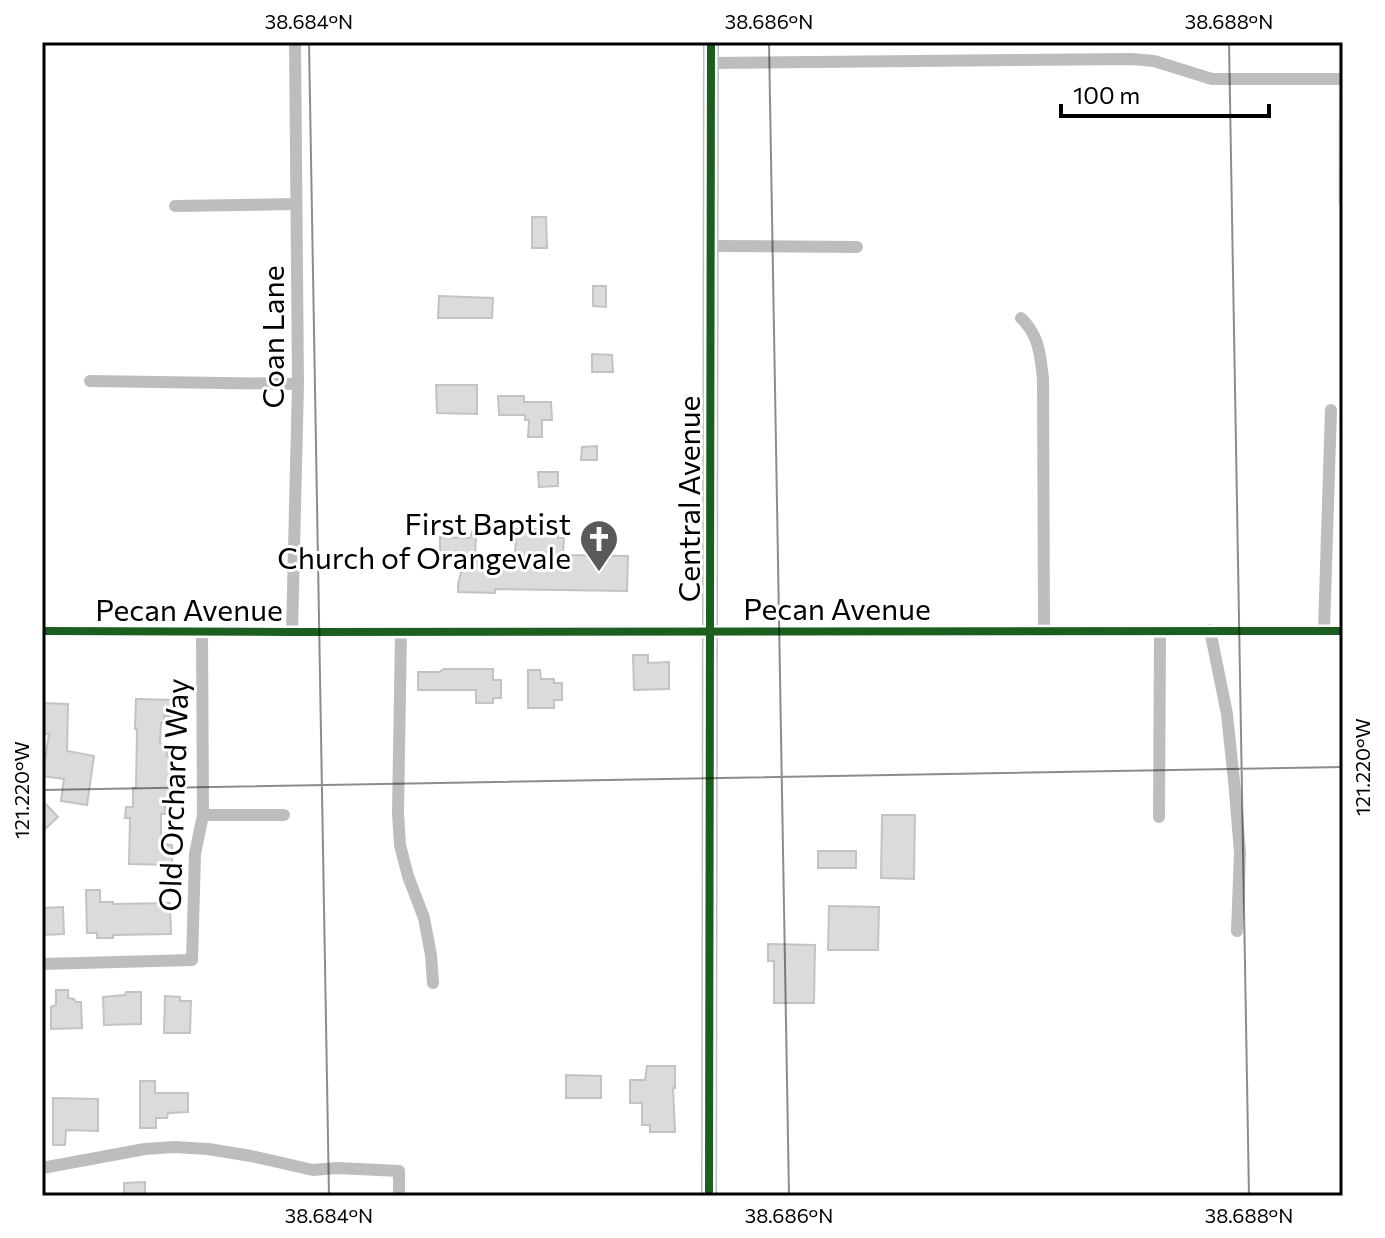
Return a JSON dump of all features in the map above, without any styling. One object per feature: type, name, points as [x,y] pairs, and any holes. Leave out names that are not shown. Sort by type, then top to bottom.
[{"type":"street","name":"Coan Lane","points":[[292,632],[298,384],[295,42]]},
{"type":"street","name":"Central Avenue","points":[[709,1196],[711,42]]},
{"type":"street","points":[[711,63],[1132,59],[1154,61],[1212,79],[1343,79]]},
{"type":"street","points":[[175,206],[296,204]]},
{"type":"street","points":[[711,246],[857,247]]},
{"type":"street","points":[[1021,318],[1036,336],[1043,378],[1044,631]]},
{"type":"street","points":[[90,381],[298,384]]},
{"type":"street","points":[[1324,629],[1331,410]]},
{"type":"street","points":[[1210,630],[1227,714],[1235,791],[1240,853],[1237,931]]},
{"type":"street","name":"Pecan Avenue","points":[[42,631],[1343,631]]},
{"type":"street","points":[[1159,817],[1160,631]]},
{"type":"street","name":"Old Orchard Way","points":[[42,964],[192,960],[195,854],[203,815],[202,632]]},
{"type":"street","points":[[401,632],[400,845],[424,918],[433,983]]},
{"type":"street","points":[[203,815],[284,815]]},
{"type":"street","points":[[42,1168],[145,1149],[208,1149],[313,1170],[399,1171],[399,1196]]},
{"type":"shaded area","points":[[1339,42],[1343,42],[1343,205],[1338,205]]},
{"type":"building","points":[[532,217],[546,217],[547,248],[532,248]]},
{"type":"building","points":[[593,286],[606,286],[606,307],[593,306]]},
{"type":"building","points":[[439,296],[493,298],[492,318],[438,318]]},
{"type":"building","points":[[592,354],[612,355],[613,372],[592,372]]},
{"type":"building","points":[[436,385],[477,385],[477,414],[437,413]]},
{"type":"building","points":[[498,396],[524,396],[524,402],[551,402],[552,420],[542,420],[542,437],[528,437],[529,420],[525,420],[525,415],[499,415]]},
{"type":"building","points":[[597,446],[597,460],[581,460],[582,447]]},
{"type":"building","points":[[538,472],[558,472],[558,486],[539,487]]},
{"type":"building","points":[[516,529],[558,529],[558,538],[564,538],[563,555],[628,556],[627,591],[495,589],[495,593],[458,592],[465,558],[440,557],[440,537],[470,538],[472,532],[476,533],[475,561],[515,561]]},
{"type":"building","points":[[633,655],[648,655],[648,663],[669,662],[669,689],[634,690]]},
{"type":"building","points":[[444,669],[493,669],[493,680],[501,680],[501,698],[493,698],[493,703],[476,703],[476,690],[418,690],[418,672],[439,672]]},
{"type":"building","points":[[528,670],[540,670],[541,679],[554,679],[554,683],[562,683],[562,700],[554,700],[554,708],[528,708]]},
{"type":"building","points":[[136,699],[175,700],[174,716],[164,716],[164,723],[161,723],[160,744],[168,744],[167,756],[172,756],[174,806],[165,805],[165,814],[161,814],[161,844],[172,845],[172,865],[129,864],[130,818],[125,818],[126,807],[133,807],[133,788],[136,788]]},
{"type":"building","points":[[42,703],[68,704],[67,751],[94,756],[87,805],[61,801],[64,779],[42,776],[42,759],[45,760],[49,734],[42,734]]},
{"type":"building","points":[[42,800],[58,817],[42,832]]},
{"type":"building","points":[[882,815],[915,815],[914,879],[881,878]]},
{"type":"building","points":[[818,851],[856,851],[856,868],[818,868]]},
{"type":"building","points":[[86,890],[100,890],[100,902],[170,903],[171,934],[97,938],[97,933],[87,933]]},
{"type":"building","points":[[829,906],[879,907],[878,950],[828,950]]},
{"type":"building","points":[[63,907],[64,934],[42,935],[42,908]]},
{"type":"building","points":[[768,944],[815,945],[814,1003],[774,1003],[774,961],[768,961]]},
{"type":"building","points":[[56,990],[68,990],[68,998],[81,1002],[82,1028],[51,1029],[51,1007],[56,1005]]},
{"type":"building","points":[[126,992],[141,992],[141,1024],[104,1025],[103,997],[125,995]]},
{"type":"building","points":[[165,996],[191,1001],[190,1033],[164,1033]]},
{"type":"building","points":[[647,1066],[675,1066],[675,1132],[650,1132],[650,1125],[642,1125],[642,1103],[630,1103],[630,1080],[645,1080]]},
{"type":"building","points":[[566,1075],[601,1076],[601,1098],[566,1098]]},
{"type":"building","points":[[140,1081],[155,1081],[155,1093],[188,1093],[188,1112],[168,1113],[167,1118],[156,1118],[156,1128],[140,1128]]},
{"type":"building","points":[[53,1098],[98,1099],[98,1131],[66,1130],[65,1145],[53,1145]]},
{"type":"building","points":[[145,1182],[145,1196],[124,1196],[124,1183]]},
{"type":"cycle path","points":[[709,1196],[711,42]]},
{"type":"cycle path","points":[[42,631],[1343,631]]},
{"type":"place","name":"First Baptist Church of Orangevale","points":[[599,573]]}]
